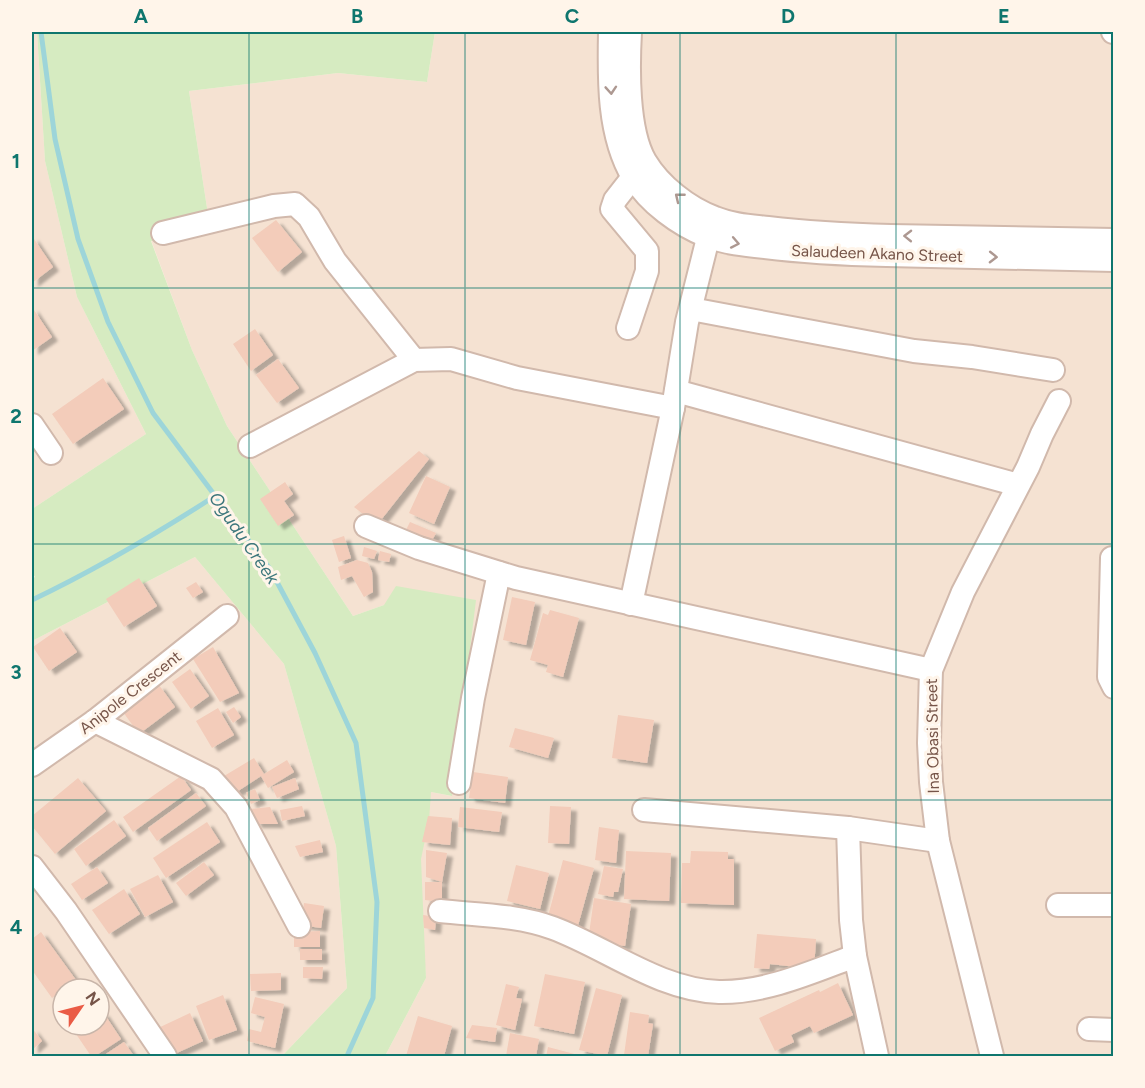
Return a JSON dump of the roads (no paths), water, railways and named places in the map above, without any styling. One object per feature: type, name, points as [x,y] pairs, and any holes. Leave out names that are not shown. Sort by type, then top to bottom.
[{"type":"street","name":"Salaudeen Akano Street","points":[[610,32],[609,62],[612,98],[628,144],[621,155],[633,177],[651,198],[689,227],[711,227],[737,244],[829,254],[1113,260]]},
{"type":"street","points":[[630,32],[628,62],[631,96],[628,144],[665,184],[711,227],[741,225],[830,235],[1113,240]]},
{"type":"street","points":[[628,328],[647,271],[647,251],[612,209],[615,200],[633,177]]},
{"type":"street","points":[[163,233],[274,206],[295,204],[309,217],[335,261],[414,360]]},
{"type":"street","points":[[631,604],[675,399],[687,322],[711,227]]},
{"type":"street","points":[[691,309],[914,351],[972,357],[1053,370]]},
{"type":"street","points":[[250,446],[414,360],[451,359],[517,378],[675,399],[1018,485]]},
{"type":"street","name":"Ina Obasi Street","points":[[992,1056],[938,841],[930,772],[931,670],[963,592],[1059,401]]},
{"type":"street","points":[[32,425],[51,453]]},
{"type":"street","points":[[366,526],[419,548],[499,573],[931,670]]},
{"type":"street","points":[[1112,558],[1110,677],[1113,687]]},
{"type":"street","points":[[459,783],[473,698],[499,573]]},
{"type":"street","name":"Anipole Crescent","points":[[32,765],[95,721],[227,616]]},
{"type":"street","points":[[95,721],[211,779],[236,807],[299,926]]},
{"type":"street","points":[[644,810],[848,828],[938,841]]},
{"type":"street","points":[[848,828],[851,920],[855,956],[877,1056]]},
{"type":"street","points":[[32,867],[66,911],[165,1056]]},
{"type":"street","points":[[1058,905],[1113,905]]},
{"type":"street","points":[[440,911],[523,920],[553,928],[651,975],[693,988],[717,992],[778,984],[855,956]]},
{"type":"street","points":[[1089,1029],[1113,1030]]},
{"type":"waterway","name":"Ogudu Creek","points":[[41,32],[55,139],[78,239],[108,322],[153,413],[270,569],[315,653],[356,743],[377,902],[373,998],[347,1056]]},
{"type":"waterway","points":[[32,600],[125,551],[215,496]]}]
